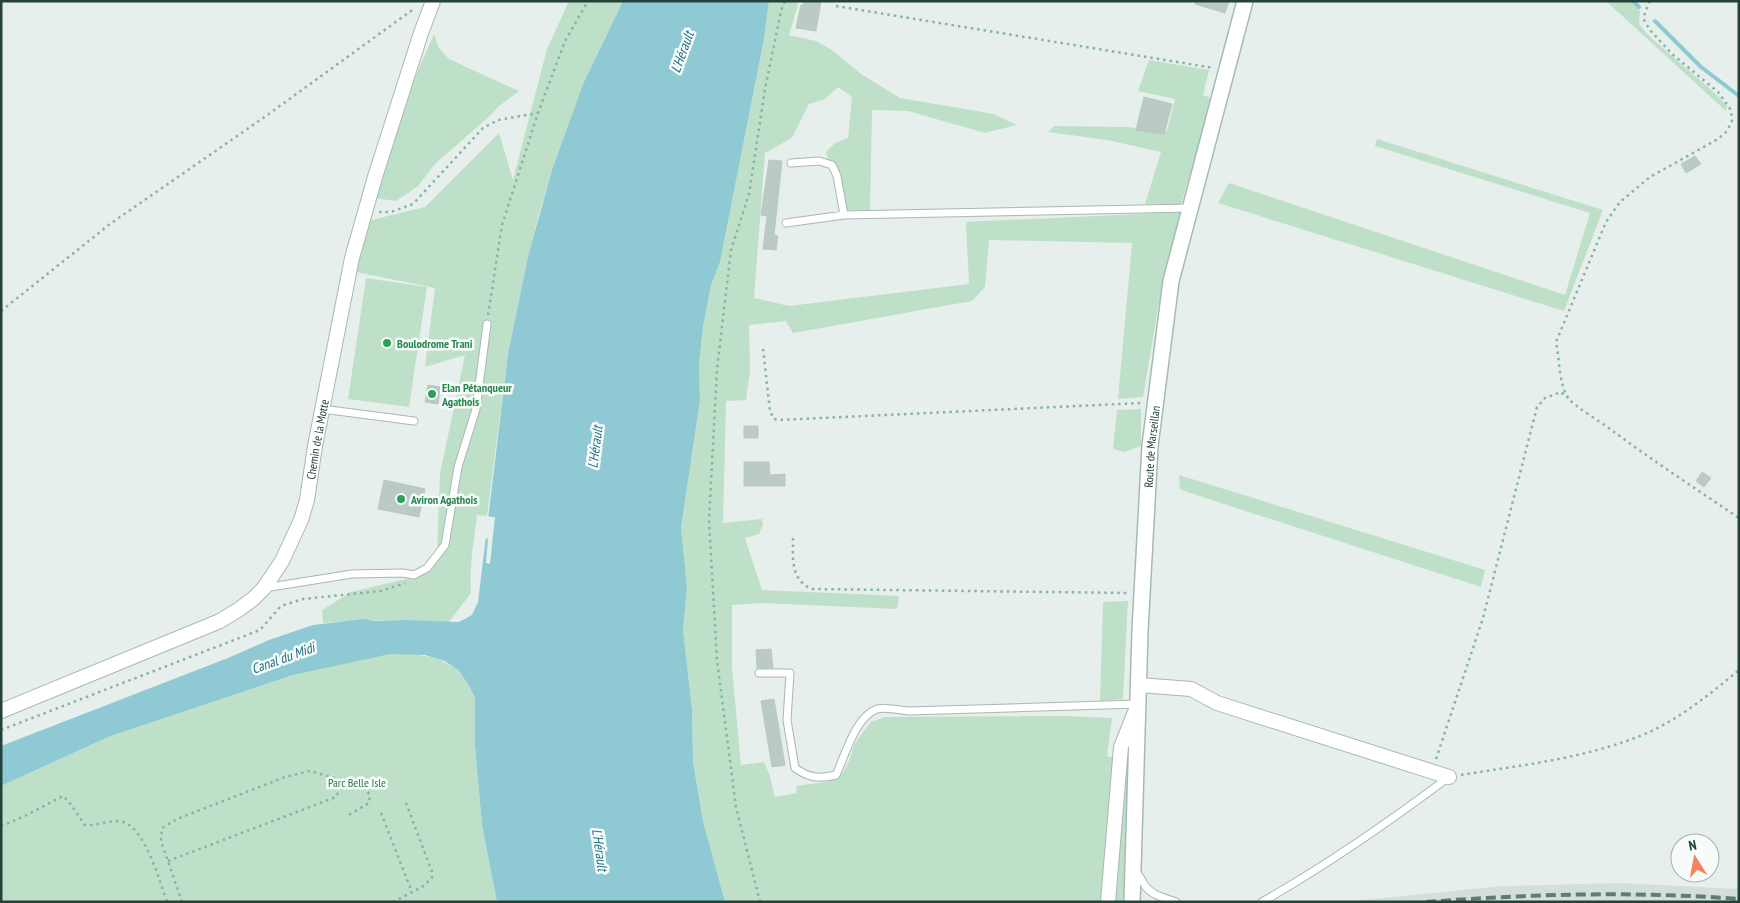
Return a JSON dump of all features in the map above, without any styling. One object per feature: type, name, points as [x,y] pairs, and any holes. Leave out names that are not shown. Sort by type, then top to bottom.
[{"type":"main road","name":"Route de Marseillan","points":[[1132,902],[1140,631],[1144,593],[1150,446],[1171,282],[1245,1]]},
{"type":"street","name":"Chemin de la Motte","points":[[1,711],[220,620],[253,599],[264,588],[282,561],[308,500],[322,409],[352,258],[397,108],[433,1]]},
{"type":"street","points":[[1139,685],[1191,689],[1217,703],[1449,777]]},
{"type":"street","points":[[1108,902],[1121,747],[1138,704]]},
{"type":"lane","points":[[791,163],[819,161],[832,165],[837,176],[844,215]]},
{"type":"lane","points":[[786,223],[844,215],[1190,208]]},
{"type":"lane","points":[[264,588],[352,574],[414,574],[427,568],[445,544],[458,467],[476,409],[487,324]]},
{"type":"lane","points":[[322,409],[414,420]]},
{"type":"lane","points":[[759,673],[790,673],[787,720],[795,768],[804,774],[823,778],[836,775],[855,732],[866,717],[877,709],[908,711],[1138,704]]},
{"type":"lane","points":[[1262,902],[1351,846],[1449,777]]},
{"type":"lane","points":[[1133,869],[1141,876],[1146,887],[1155,895],[1176,902]]},
{"type":"path","points":[[487,324],[502,225],[538,113],[565,41],[588,1]]},
{"type":"path","points":[[760,902],[736,807],[717,660],[709,521],[717,370],[731,250],[749,194],[765,89],[781,11],[785,1]]},
{"type":"path","points":[[1570,400],[1562,381],[1556,342],[1606,222],[1620,202],[1650,177],[1718,138],[1727,130],[1732,121],[1732,110],[1718,92],[1672,54],[1650,30],[1644,20],[1650,1]]},
{"type":"path","points":[[836,6],[1227,70]]},
{"type":"path","points":[[1,311],[110,224],[266,116],[417,7]]},
{"type":"path","points":[[365,213],[391,212],[413,204],[483,128],[498,120],[538,113]]},
{"type":"path","points":[[763,350],[770,411],[774,419],[780,420],[1156,403]]},
{"type":"path","points":[[1431,772],[1484,618],[1537,406],[1546,398],[1561,392],[1646,456],[1739,518]]},
{"type":"path","points":[[793,538],[794,564],[797,577],[802,586],[812,589],[1144,593]]},
{"type":"path","points":[[1,730],[260,630],[281,606],[303,599],[380,591],[402,585],[414,574]]},
{"type":"path","points":[[1449,777],[1560,760],[1601,750],[1642,735],[1681,714],[1739,670]]},
{"type":"path","points":[[182,902],[161,841],[162,828],[177,819],[285,777],[310,771],[362,786],[370,795],[369,803],[347,816]]},
{"type":"path","points":[[168,861],[336,797],[344,780]]},
{"type":"path","points":[[1,826],[63,796],[85,825],[93,826],[125,822],[141,837],[150,855],[167,902]]},
{"type":"path","points":[[393,902],[422,887],[432,878],[432,872],[406,804]]},
{"type":"path","points":[[381,813],[412,892]]},
{"type":"shaded area","points":[[1621,883],[1739,889],[1739,902],[1344,902],[1502,886]]},
{"type":"green space","points":[[569,1],[623,1],[583,84],[552,170],[538,217],[508,354],[487,516],[477,515],[471,564],[471,593],[449,622],[386,620],[323,623],[322,610],[351,592],[423,575],[437,553],[440,474],[465,355],[425,367],[435,288],[356,272],[367,221],[425,207],[499,133],[513,180],[547,49]]},
{"type":"green space","points":[[769,1],[799,1],[789,35],[816,41],[832,50],[861,74],[900,98],[994,114],[1017,125],[985,133],[908,111],[872,110],[870,211],[839,210],[836,183],[826,152],[835,143],[848,138],[852,97],[838,87],[825,99],[809,104],[792,138],[765,153],[754,298],[789,306],[969,284],[966,222],[1183,212],[1159,302],[1143,397],[1118,399],[1132,243],[989,240],[985,287],[972,301],[793,333],[786,321],[749,325],[750,370],[746,400],[726,401],[723,523],[762,519],[763,524],[759,534],[745,538],[762,590],[899,596],[897,609],[762,603],[732,605],[732,667],[741,765],[764,762],[770,776],[775,797],[797,793],[796,786],[826,782],[842,774],[850,759],[854,745],[861,735],[871,722],[885,717],[1065,716],[1112,718],[1107,757],[1132,756],[1126,902],[725,902],[703,821],[693,762],[692,709],[683,630],[687,587],[681,528],[700,400],[699,364],[703,327],[711,285],[720,262],[764,39]]},
{"type":"green space","points":[[1606,1],[1630,1],[1640,11],[1639,24],[1648,35],[1717,95],[1727,106],[1726,111]]},
{"type":"green space","points":[[434,34],[439,48],[449,59],[519,91],[499,106],[435,164],[418,186],[396,201],[374,198],[412,84]]},
{"type":"green space","points":[[1149,60],[1209,70],[1203,95],[1213,99],[1181,204],[1145,204],[1161,152],[1107,140],[1048,132],[1054,126],[1127,127],[1167,131],[1175,99],[1138,91]]},
{"type":"green space","points":[[1377,139],[1603,210],[1564,311],[1218,203],[1229,183],[1565,295],[1590,213],[1375,146]]},
{"type":"green space","name":"Boulodrome Trani","points":[[366,278],[427,287],[409,407],[348,399]]},
{"type":"green space","points":[[1141,409],[1141,446],[1124,452],[1113,449],[1117,410]]},
{"type":"green space","points":[[1179,475],[1485,570],[1481,587],[1187,492],[1180,489]]},
{"type":"green space","points":[[1128,601],[1123,699],[1100,701],[1103,602]]},
{"type":"green space","name":"Parc Belle Isle","points":[[406,653],[437,658],[455,668],[464,677],[475,698],[475,746],[482,825],[497,902],[1,902],[1,786],[108,737],[293,675],[371,657]]},
{"type":"water","points":[[623,1],[769,1],[764,39],[720,262],[711,285],[703,327],[699,364],[700,400],[681,528],[687,587],[683,630],[692,709],[693,762],[703,821],[725,902],[497,902],[482,825],[475,746],[475,698],[459,671],[445,661],[425,655],[390,654],[293,675],[108,737],[1,786],[1,746],[228,658],[269,640],[313,625],[364,619],[374,621],[459,622],[472,615],[478,602],[508,354],[529,253],[552,170],[583,84]]},
{"type":"pier","points":[[485,516],[495,517],[490,564],[486,563],[488,539],[485,538],[483,533]]},
{"type":"building","points":[[804,1],[821,1],[816,31],[796,28],[801,5],[803,6]]},
{"type":"building","points":[[1195,1],[1229,1],[1225,13],[1195,4]]},
{"type":"building","points":[[1144,97],[1172,104],[1164,134],[1136,130]]},
{"type":"building","points":[[1695,156],[1701,164],[1686,173],[1681,164]]},
{"type":"building","points":[[769,160],[782,161],[774,235],[778,236],[776,250],[763,249],[767,216],[761,215]]},
{"type":"building","points":[[428,385],[440,387],[438,404],[425,402]]},
{"type":"building","points":[[744,426],[758,426],[758,438],[744,438]]},
{"type":"building","points":[[744,462],[769,462],[770,475],[785,474],[785,486],[744,486]]},
{"type":"building","points":[[1702,472],[1711,478],[1704,487],[1696,481]]},
{"type":"building","points":[[384,480],[425,489],[419,517],[378,509]]},
{"type":"building","points":[[771,649],[773,668],[757,668],[756,650]]},
{"type":"building","points":[[774,699],[785,765],[772,767],[761,701]]},
{"type":"waterway","points":[[1633,1],[1639,7]]},
{"type":"waterway","points":[[1655,21],[1701,67],[1739,96]]},
{"type":"railway","points":[[1426,902],[1582,894],[1739,899]]},
{"type":"place","name":"Boulodrome Trani","points":[[387,343]]},
{"type":"place","name":"Elan Pétanqueur Agathois","points":[[432,394]]},
{"type":"place","name":"Aviron Agathois","points":[[401,499]]},
{"type":"water label","name":"L'Hérault","points":[[682,52]]},
{"type":"water label","name":"L'Hérault","points":[[595,447]]},
{"type":"water label","name":"Canal du Midi","points":[[283,658]]},
{"type":"water label","name":"L'Hérault","points":[[600,850]]}]
